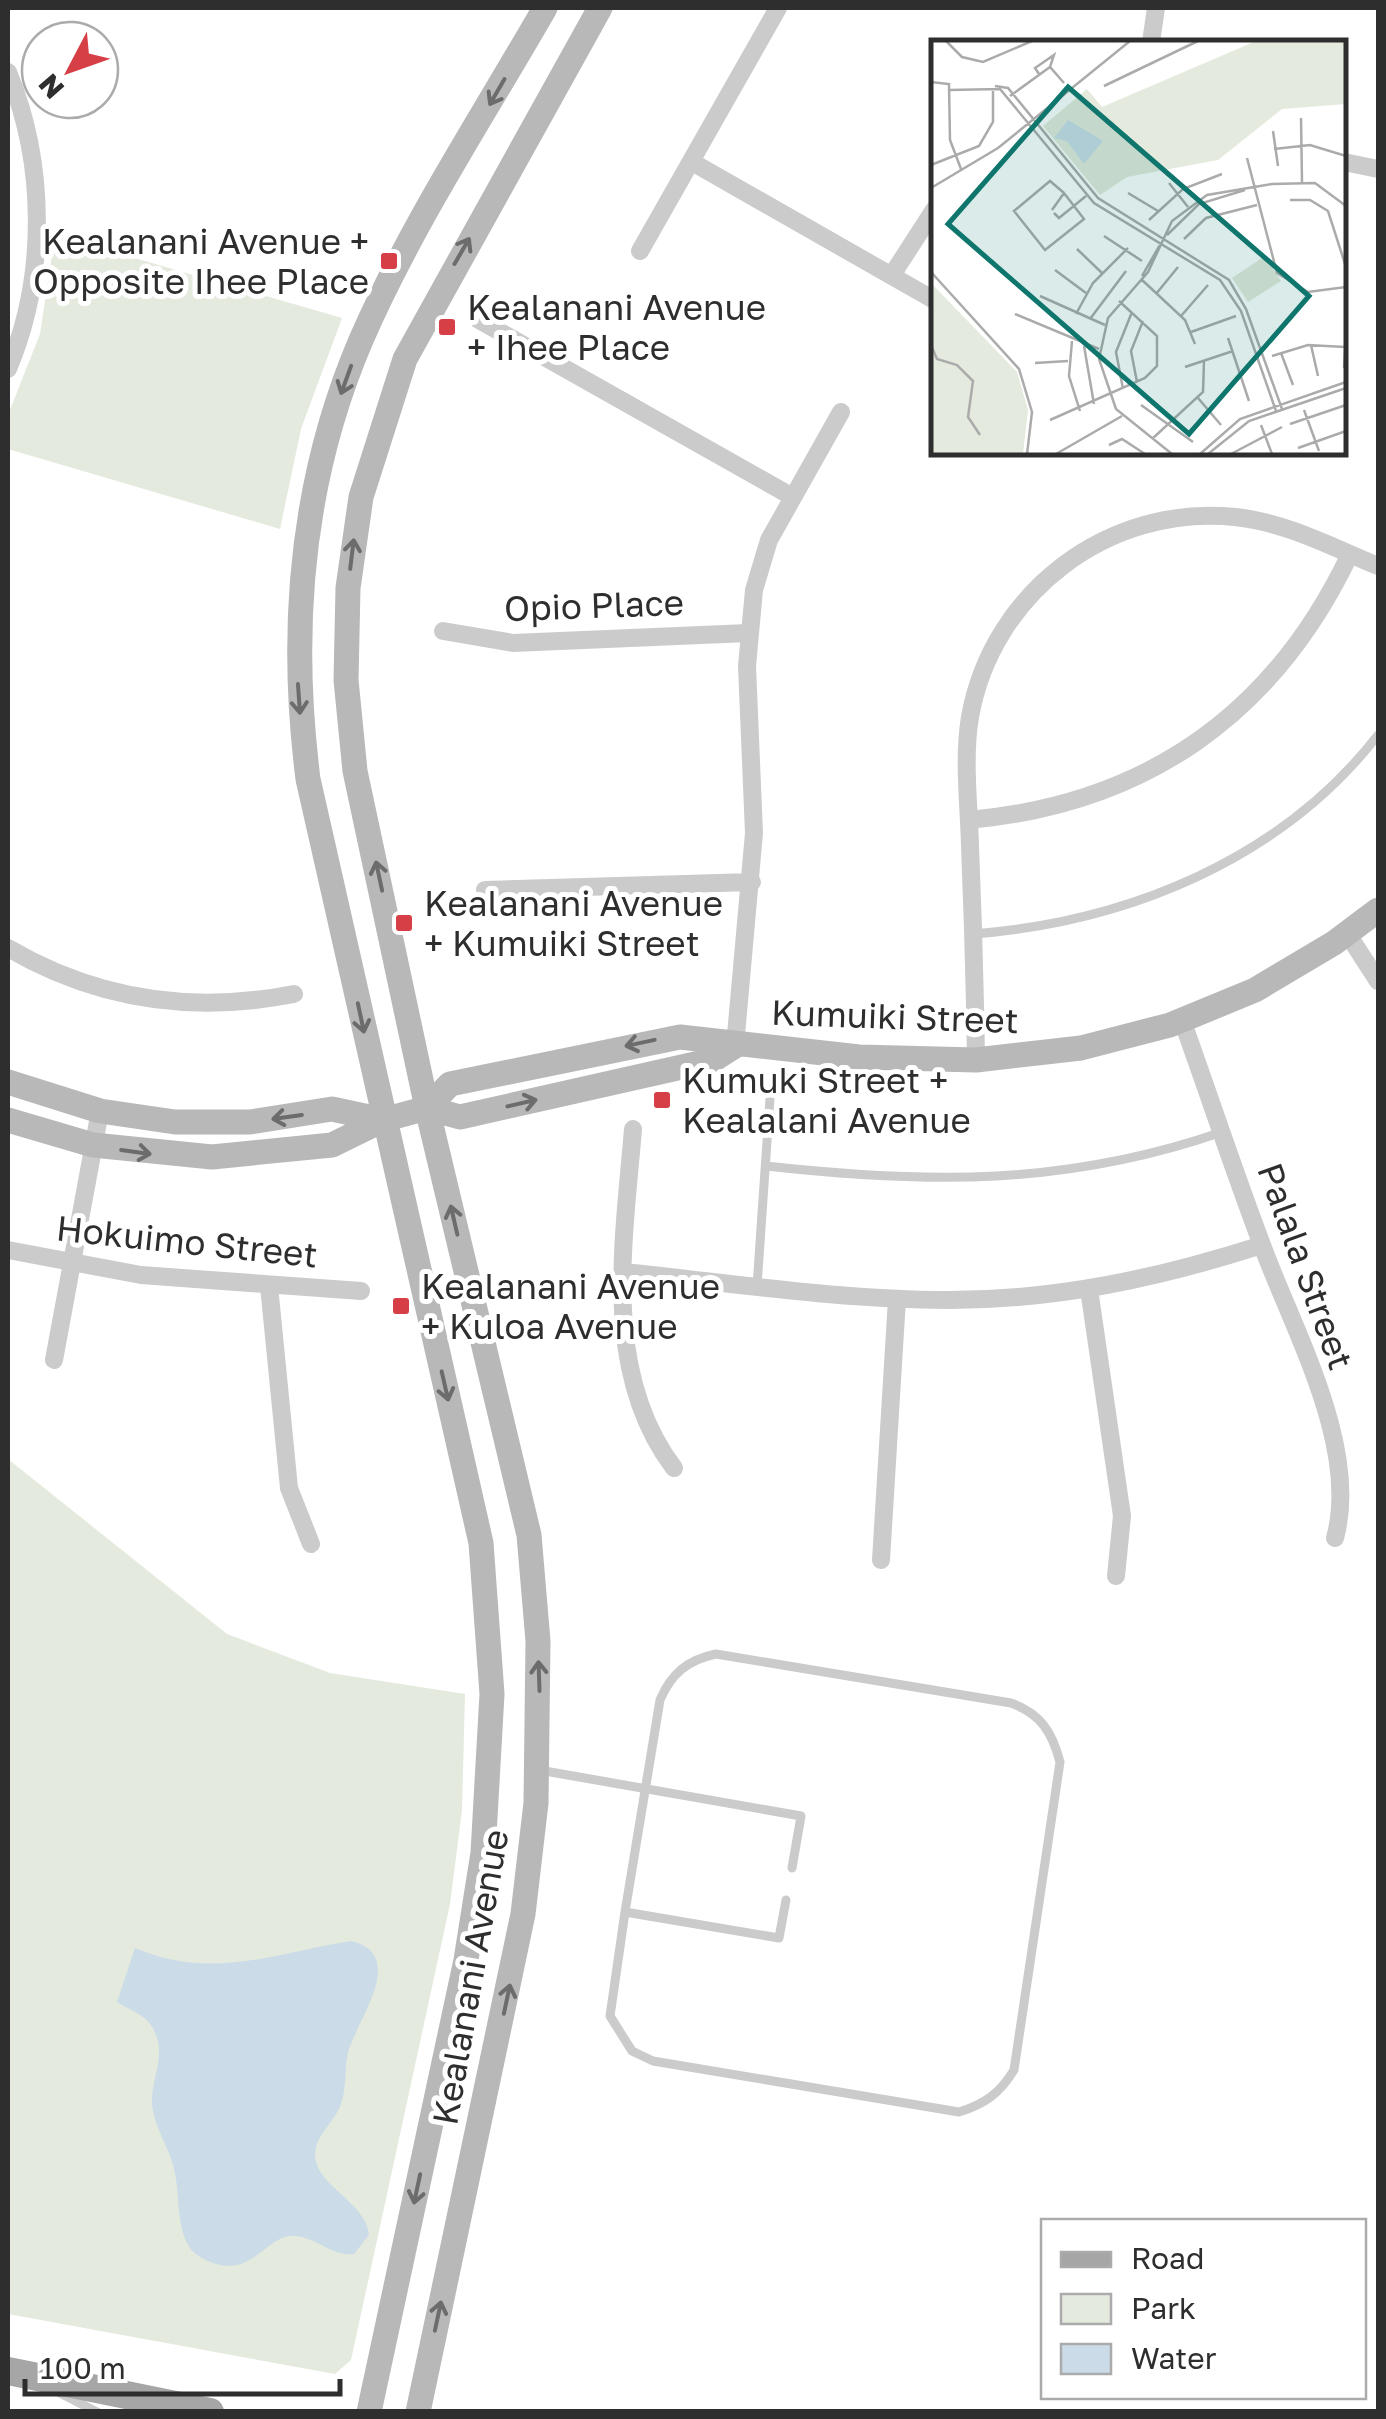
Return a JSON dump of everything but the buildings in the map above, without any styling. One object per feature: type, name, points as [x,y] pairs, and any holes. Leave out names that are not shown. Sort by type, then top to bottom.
[{"type":"main road","points":[[13,2372],[210,2412]]},
{"type":"street","name":"Kealanani Avenue","points":[[369,2412],[476,1907],[488,1799],[492,1711],[481,1542],[308,779],[298,632],[306,535],[327,437],[361,340],[545,8]]},
{"type":"street","name":"Kealanani Avenue","points":[[418,2412],[514,1970],[531,1859],[537,1770],[538,1641],[528,1535],[427,1108],[364,816],[349,726],[346,634],[354,542],[373,450],[405,359],[600,8]]},
{"type":"street","points":[[640,251],[778,8]]},
{"type":"street","points":[[1151,40],[1156,8]]},
{"type":"street","points":[[8,72],[30,150],[36,220],[30,293],[8,369]]},
{"type":"street","points":[[692,162],[931,298]]},
{"type":"street","points":[[1346,162],[1378,169]]},
{"type":"street","points":[[892,276],[931,215]]},
{"type":"street","points":[[479,320],[791,496]]},
{"type":"street","points":[[736,1046],[752,882],[748,633],[760,565],[791,496],[841,412]]},
{"type":"street","points":[[976,1060],[967,745],[984,668],[1008,622],[1062,565],[1107,538],[1184,516],[1263,522],[1378,566]]},
{"type":"street","points":[[969,820],[1074,802],[1140,776],[1200,740],[1253,696],[1298,644],[1350,554]]},
{"type":"street","name":"Opio Place","points":[[442,630],[514,643],[748,633]]},
{"type":"street","points":[[485,890],[752,882]]},
{"type":"street","name":"Kumuiki Street","points":[[8,1120],[93,1145],[172,1156],[252,1156],[332,1145],[383,1120],[427,1108],[450,1084],[666,1038],[704,1038],[736,1046],[859,1057],[976,1060],[1081,1048],[1182,1020],[1255,990],[1347,934],[1378,910]]},
{"type":"street","points":[[1347,934],[1378,981]]},
{"type":"street","points":[[8,948],[78,982],[159,1002],[227,1004],[294,994]]},
{"type":"street","name":"Palala Street","points":[[1182,1020],[1262,1245],[1313,1374],[1340,1470],[1342,1498],[1335,1538]]},
{"type":"street","points":[[8,1082],[100,1111],[212,1123],[287,1118],[332,1109],[383,1120]]},
{"type":"street","points":[[54,1360],[100,1111]]},
{"type":"street","points":[[633,1129],[623,1272],[627,1352],[645,1420],[674,1468]]},
{"type":"street","points":[[623,1272],[897,1299],[996,1298],[1089,1289],[1180,1271],[1262,1245]]},
{"type":"street","name":"Hokuimo Street","points":[[8,1250],[70,1264],[269,1286],[361,1290]]},
{"type":"street","points":[[269,1286],[288,1488],[311,1544]]},
{"type":"street","points":[[1089,1289],[1122,1516],[1116,1576]]},
{"type":"street","points":[[882,1560],[897,1299]]},
{"type":"lane","points":[[973,934],[1095,914],[1211,871],[1302,810],[1378,735]]},
{"type":"lane","points":[[756,1286],[770,1098]]},
{"type":"lane","points":[[766,1166],[916,1180],[1006,1178],[1124,1162],[1222,1132]]},
{"type":"lane","points":[[716,1654],[1030,1710],[1054,1739],[1060,1762],[1014,2070],[1001,2091],[980,2105],[959,2112],[654,2061],[632,2052],[610,2016],[626,1912],[660,1700],[668,1682],[700,1657],[716,1654]]},
{"type":"lane","points":[[537,1770],[801,1816],[792,1868]]},
{"type":"lane","points":[[626,1912],[779,1938],[786,1900]]},
{"type":"lane","points":[[13,2372],[97,2412]]},
{"type":"green space","points":[[55,235],[342,318],[301,429],[280,529],[8,449],[8,415],[40,334]]},
{"type":"green space","points":[[8,1459],[227,1634],[330,1673],[465,1694],[462,1810],[450,1904],[351,2360],[335,2374],[8,2314]]},
{"type":"water","points":[[351,1941],[368,1949],[376,1960],[378,1975],[348,2053],[342,2101],[318,2142],[316,2160],[328,2182],[358,2211],[369,2235],[354,2254],[339,2253],[296,2236],[278,2240],[253,2258],[232,2266],[206,2260],[191,2249],[184,2236],[174,2169],[153,2112],[159,2052],[156,2035],[145,2018],[117,2002],[135,1948],[191,1963],[218,1963]]},
{"type":"place","name":"Kealanani Avenue + Opposite Ihee Place","points":[[389,261]]},
{"type":"place","name":"Kealanani Avenue + Ihee Place","points":[[447,327]]},
{"type":"place","name":"Kealanani Avenue + Kumuiki Street","points":[[404,923]]},
{"type":"place","name":"Kumuki Street + Kealalani Avenue","points":[[662,1100]]},
{"type":"place","name":"Kealanani Avenue + Kuloa Avenue","points":[[401,1306]]}]
